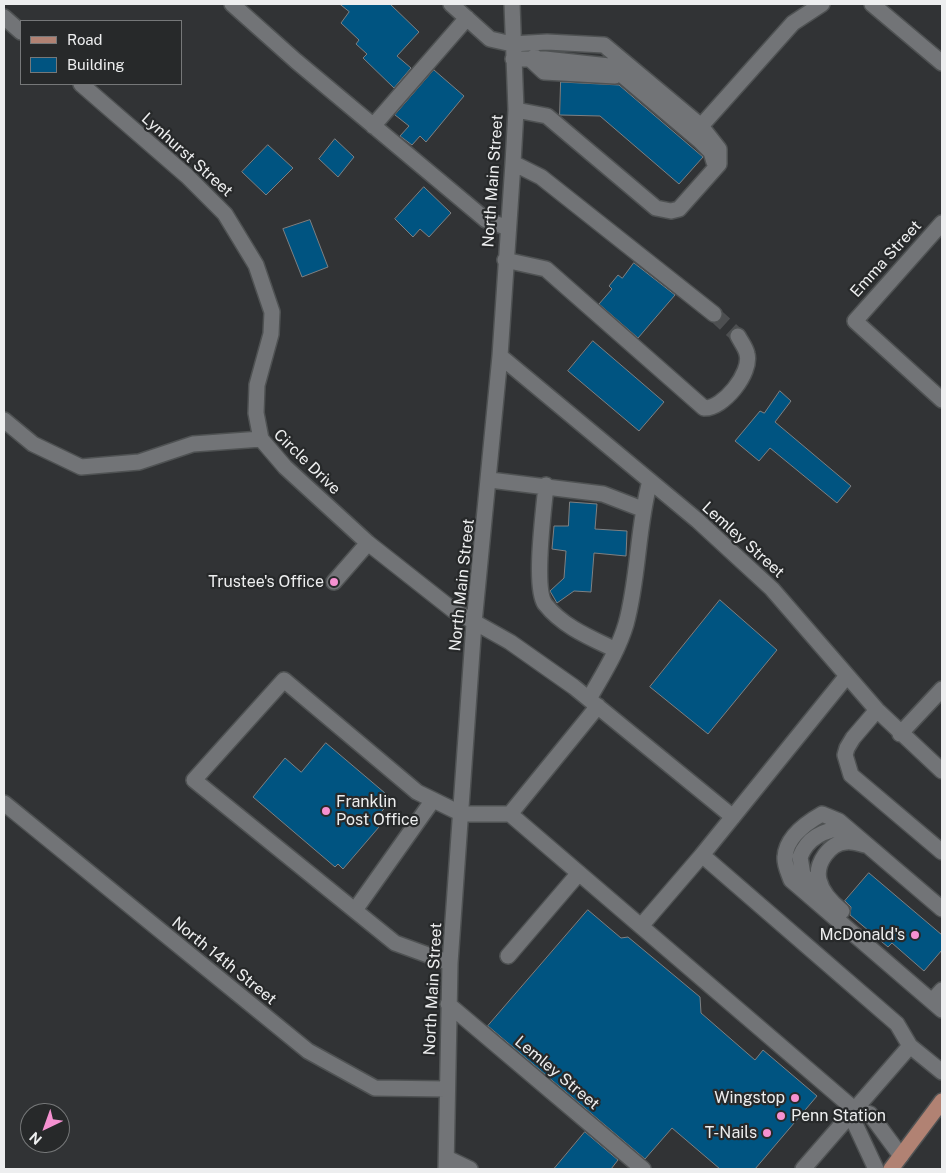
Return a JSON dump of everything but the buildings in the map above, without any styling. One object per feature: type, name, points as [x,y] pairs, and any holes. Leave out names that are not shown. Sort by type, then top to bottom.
[{"type":"main road","points":[[891,1169],[903,1162],[942,1101]]},
{"type":"street","points":[[232,4],[373,126],[486,220],[508,228]]},
{"type":"street","points":[[451,4],[490,39],[512,44],[547,42],[604,45],[627,71],[711,152],[715,170]]},
{"type":"street","name":"North Main Street","points":[[446,1164],[450,963],[474,623],[490,480],[513,163],[516,110],[512,44],[512,4]]},
{"type":"street","points":[[700,126],[793,23],[822,4]]},
{"type":"street","points":[[872,4],[942,63]]},
{"type":"street","points":[[4,17],[20,31]]},
{"type":"street","points":[[373,126],[468,18]]},
{"type":"street","points":[[513,59],[530,59],[546,50],[608,56],[700,126],[719,149],[719,164],[679,209],[664,211],[656,208],[547,116],[516,110]]},
{"type":"street","points":[[530,59],[544,72],[627,71]]},
{"type":"street","name":"Lynhurst Street","points":[[82,85],[187,176],[225,214],[256,266],[272,312],[272,334],[257,385],[256,413],[262,439]]},
{"type":"street","points":[[513,163],[541,177],[714,314]]},
{"type":"street","name":"Emma Street","points":[[942,222],[855,321],[942,400]]},
{"type":"street","points":[[505,260],[546,269],[704,408],[710,408],[727,398],[747,367],[747,354],[738,336]]},
{"type":"street","name":"Lemley Street","points":[[500,356],[650,481],[772,589],[846,677],[900,734],[942,771]]},
{"type":"street","name":"Circle Drive","points":[[4,420],[33,444],[81,467],[139,462],[193,444],[262,439],[285,467],[368,543],[453,610],[510,642],[594,702],[733,817]]},
{"type":"street","points":[[490,480],[546,485],[603,494],[642,509]]},
{"type":"street","points":[[510,814],[594,702],[616,650],[628,614],[642,509],[650,481]]},
{"type":"street","points":[[546,485],[539,578],[544,603],[567,625],[616,650]]},
{"type":"street","points":[[334,582],[368,543]]},
{"type":"street","points":[[641,926],[702,855],[846,677]]},
{"type":"street","points":[[450,963],[395,943],[194,780],[284,680],[417,792],[462,814],[510,814],[854,1109],[870,1114],[903,1162]]},
{"type":"street","points":[[900,734],[942,688]]},
{"type":"street","points":[[877,710],[847,748],[845,755],[851,775],[942,852]]},
{"type":"street","points":[[355,910],[433,800]]},
{"type":"street","name":"North 14th Street","points":[[7,813],[308,1052],[375,1088],[446,1089]]},
{"type":"street","points":[[942,909],[839,821],[822,814],[807,822],[788,844],[784,859],[791,880],[937,1006],[942,990]]},
{"type":"street","points":[[847,828],[822,832],[811,840],[800,857],[803,875],[897,959],[920,991]]},
{"type":"street","points":[[830,901],[818,878],[824,857],[840,843],[850,841],[867,845]]},
{"type":"street","points":[[702,855],[897,1024],[910,1046],[942,1072]]},
{"type":"street","points":[[508,956],[579,873]]},
{"type":"street","name":"Lemley Street","points":[[448,1004],[643,1169]]},
{"type":"street","points":[[803,1169],[910,1046]]},
{"type":"street","points":[[854,1109],[855,1124],[876,1169]]},
{"type":"street","points":[[446,1164],[470,1169]]},
{"type":"tunnel","points":[[714,314],[738,336]]},
{"type":"place","name":"Trustee's Office","points":[[334,582]]},
{"type":"place","name":"Franklin Post Office","points":[[326,811]]},
{"type":"place","name":"McDonald's","points":[[915,935]]},
{"type":"place","name":"Wingstop","points":[[795,1098]]},
{"type":"place","name":"Penn Station","points":[[781,1116]]},
{"type":"place","name":"T-Nails","points":[[767,1133]]}]
